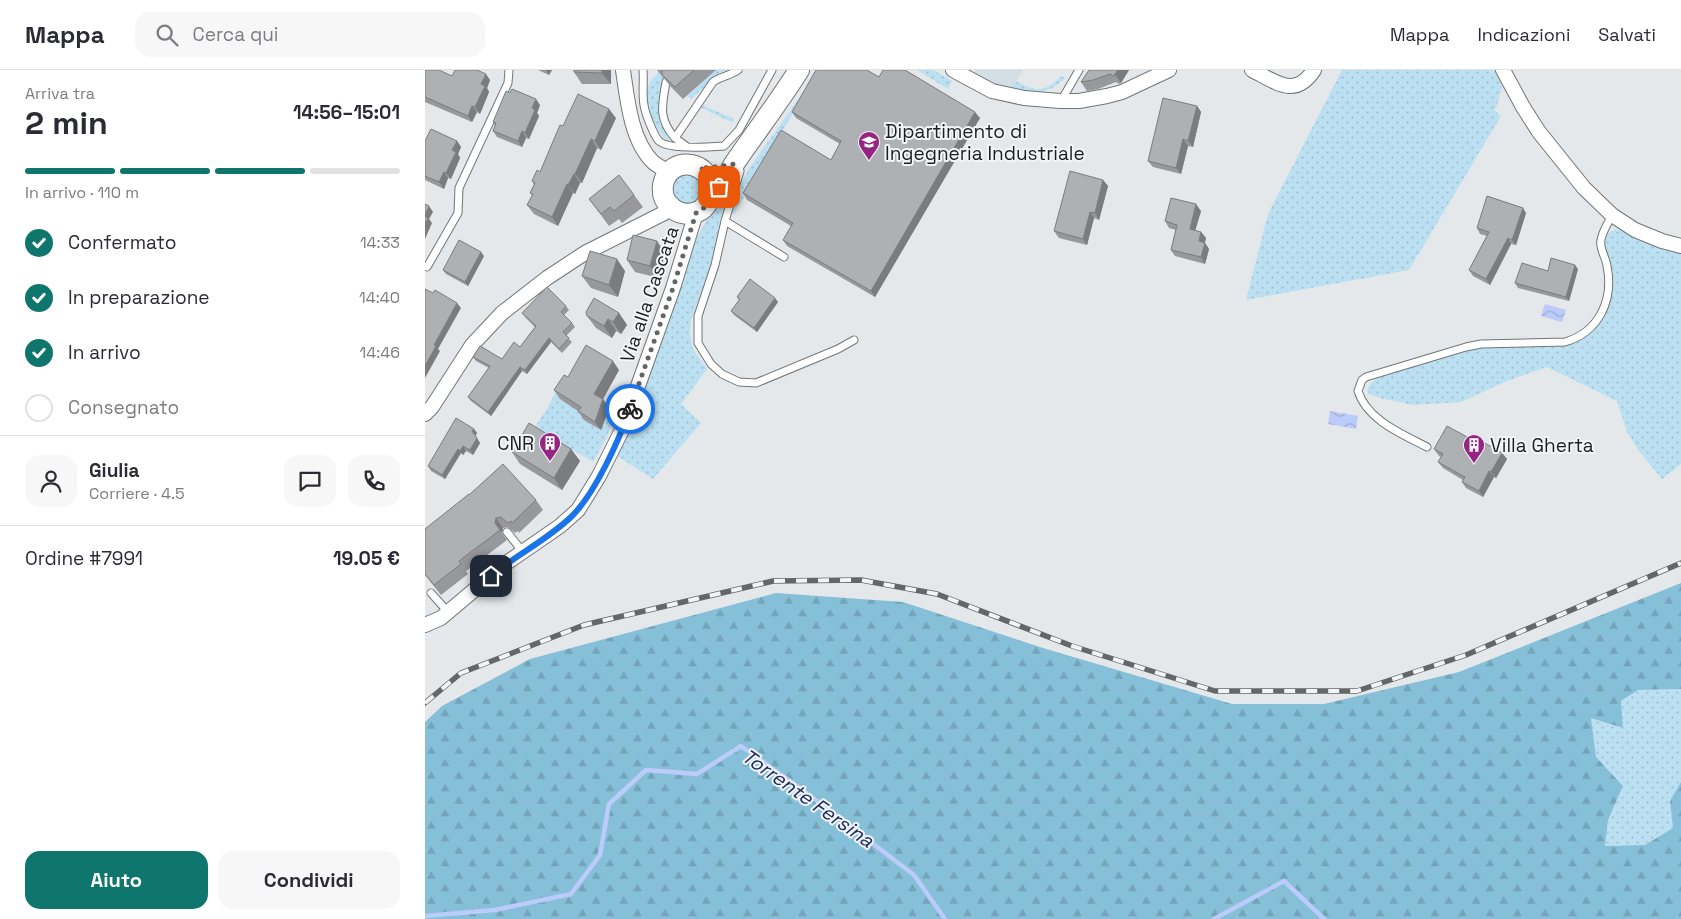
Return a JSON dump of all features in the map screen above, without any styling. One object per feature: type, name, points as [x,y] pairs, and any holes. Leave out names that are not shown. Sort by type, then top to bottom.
[{"type":"street","points":[[623,70],[633,121],[643,150],[653,162],[669,172]]},
{"type":"street","points":[[712,195],[726,178],[799,70]]},
{"type":"street","points":[[953,70],[992,91],[1024,98],[1060,101],[1079,101],[1114,94],[1169,70]]},
{"type":"street","points":[[1253,70],[1286,87],[1299,85],[1314,70]]},
{"type":"street","points":[[1503,70],[1539,132],[1584,188],[1612,215],[1635,230],[1662,241],[1681,246]]},
{"type":"street","points":[[700,167],[711,179],[713,187],[709,203],[696,213],[679,213],[672,209],[663,195],[665,179],[669,172],[683,164],[709,168],[740,156]]},
{"type":"street","points":[[425,414],[432,407],[472,345],[502,313],[547,278],[585,253],[672,209]]},
{"type":"street","name":"Via alla Cascata","points":[[425,625],[441,618],[505,564],[560,526],[578,510],[599,476],[623,428],[673,288],[696,213]]},
{"type":"lane","points":[[427,268],[458,213],[459,188],[508,83],[509,70]]},
{"type":"lane","points":[[643,70],[644,106],[659,142],[667,145],[709,148],[724,146],[739,130],[772,70]]},
{"type":"lane","points":[[675,138],[713,82],[738,70]]},
{"type":"lane","points":[[1060,101],[1079,70]]},
{"type":"lane","points":[[666,82],[662,108],[664,121],[675,138],[687,146]]},
{"type":"lane","points":[[740,156],[715,266],[698,316],[698,343],[711,364],[723,374],[739,382],[756,383],[838,349],[854,340]]},
{"type":"lane","points":[[1427,447],[1370,412],[1361,400],[1358,391],[1362,380],[1366,377],[1466,347],[1481,344],[1565,342],[1585,332],[1601,315],[1609,292],[1609,277],[1601,239],[1612,215]]},
{"type":"lane","points":[[725,221],[784,257]]},
{"type":"lane","points":[[507,532],[523,552]]},
{"type":"lane","points":[[431,593],[448,612]]},
{"type":"shaded area","points":[[716,70],[729,70],[719,73],[691,99],[687,96]]},
{"type":"shaded area","points":[[917,70],[933,70],[952,81],[948,89]]},
{"type":"shaded area","points":[[976,70],[1023,70],[1012,88],[994,84],[974,73]]},
{"type":"shaded area","points":[[1342,70],[1496,70],[1503,82],[1497,106],[1494,110],[1501,116],[1409,270],[1246,300],[1268,214]]},
{"type":"shaded area","points":[[659,72],[663,78],[659,95],[660,117],[670,140],[669,142],[655,124],[647,99],[650,83]]},
{"type":"shaded area","points":[[1061,76],[1065,78],[1046,91],[1028,92],[1012,88],[1016,81],[1035,89],[1045,88]]},
{"type":"shaded area","points":[[802,94],[800,101],[734,214],[731,212],[740,186],[750,167]]},
{"type":"shaded area","points":[[702,105],[734,119],[733,123],[700,107]]},
{"type":"shaded area","points":[[697,173],[706,193],[689,208],[674,200],[671,183],[679,174]]},
{"type":"shaded area","points":[[732,182],[720,221],[711,263],[691,320],[690,334],[693,349],[707,369],[681,404],[701,423],[653,479],[617,456],[627,435],[695,241],[713,209]]},
{"type":"shaded area","points":[[1615,229],[1651,245],[1681,252],[1681,464],[1662,479],[1639,451],[1627,432],[1617,401],[1547,367],[1507,381],[1461,402],[1413,405],[1369,394],[1367,390],[1370,385],[1384,374],[1451,353],[1492,346],[1561,347],[1586,336],[1595,328],[1608,309],[1613,286],[1613,274],[1604,245],[1607,234]]},
{"type":"shaded area","points":[[563,378],[616,411],[607,437],[593,462],[535,427]]},
{"type":"shaded area","points":[[1681,689],[1681,782],[1670,801],[1673,828],[1645,845],[1605,846],[1608,820],[1623,786],[1596,757],[1591,718],[1623,728],[1621,701],[1638,690]]},
{"type":"green space","points":[[1681,583],[1681,689],[1638,690],[1621,701],[1623,728],[1591,718],[1596,757],[1623,786],[1608,820],[1605,846],[1645,845],[1673,828],[1670,801],[1681,782],[1681,919],[425,919],[425,722],[442,706],[530,659],[776,593],[903,602],[1043,648],[1232,704],[1324,704],[1459,672]]},
{"type":"water","points":[[1545,304],[1566,310],[1562,322],[1541,316]]},
{"type":"water","points":[[1330,411],[1358,416],[1356,429],[1328,424]]},
{"type":"building","points":[[425,70],[439,70],[452,76],[455,70],[477,70],[486,74],[481,84],[485,86],[475,107],[472,106],[468,116],[425,97]]},
{"type":"building","points":[[574,70],[602,70],[602,73],[574,72]]},
{"type":"building","points":[[662,70],[694,70],[675,87],[662,75]]},
{"type":"building","name":"Dipartimento di Ingegneria Industriale","points":[[816,70],[867,70],[879,77],[883,70],[905,70],[975,112],[871,291],[783,240],[793,223],[743,193],[781,130],[831,160],[841,141],[792,112]]},
{"type":"building","points":[[1089,70],[1118,70],[1113,76],[1110,74],[1081,82]]},
{"type":"building","points":[[512,89],[536,99],[532,108],[535,110],[525,133],[522,131],[518,141],[493,131],[496,123],[493,122],[506,91],[510,93]]},
{"type":"building","points":[[578,94],[609,109],[595,141],[591,139],[552,217],[527,205],[533,194],[530,193],[535,183],[532,181],[537,170],[540,172],[560,125],[563,126]]},
{"type":"building","points":[[1163,98],[1197,106],[1188,141],[1183,139],[1176,168],[1148,161]]},
{"type":"building","points":[[431,129],[457,141],[452,150],[456,152],[446,173],[444,172],[439,182],[425,176],[425,141]]},
{"type":"building","points":[[1070,171],[1103,180],[1095,213],[1090,212],[1083,239],[1054,231]]},
{"type":"building","points":[[619,175],[634,195],[614,211],[610,207],[601,214],[589,199]]},
{"type":"building","points":[[1487,196],[1523,208],[1512,240],[1508,238],[1486,279],[1469,270],[1489,232],[1477,228]]},
{"type":"building","points":[[1171,198],[1196,204],[1190,229],[1201,232],[1199,241],[1205,243],[1201,257],[1171,250],[1177,225],[1165,221]]},
{"type":"building","points":[[425,204],[429,206],[425,215]]},
{"type":"building","points":[[633,235],[657,241],[650,266],[627,260]]},
{"type":"building","points":[[459,240],[481,252],[465,282],[443,270]]},
{"type":"building","points":[[590,251],[617,259],[609,285],[582,276]]},
{"type":"building","points":[[1551,258],[1575,265],[1566,297],[1515,283],[1522,263],[1548,271]]},
{"type":"building","points":[[750,279],[775,298],[754,328],[731,311],[740,299],[737,297]]},
{"type":"building","points":[[547,287],[566,306],[561,312],[572,323],[563,332],[569,338],[559,349],[549,338],[525,370],[520,367],[488,412],[468,397],[490,366],[473,357],[480,346],[502,359],[514,342],[520,347],[536,326],[522,313]]},
{"type":"building","points":[[425,289],[433,293],[435,290],[457,303],[425,366]]},
{"type":"building","points":[[594,298],[619,313],[613,322],[608,319],[604,326],[587,316],[586,312]]},
{"type":"building","points":[[586,345],[613,361],[594,394],[603,399],[595,422],[578,411],[581,407],[554,390],[564,375],[568,377]]},
{"type":"building","points":[[456,418],[474,429],[472,431],[477,438],[470,450],[463,446],[460,451],[458,449],[442,475],[428,466]]},
{"type":"building","points":[[529,423],[571,449],[554,478],[512,452]]},
{"type":"building","name":"Villa Gherta","points":[[1447,426],[1482,445],[1483,442],[1502,453],[1491,472],[1489,471],[1479,491],[1462,482],[1465,477],[1438,462],[1443,454],[1434,449]]},
{"type":"building","points":[[503,464],[536,500],[512,523],[511,521],[508,523],[501,517],[496,518],[495,523],[500,530],[459,561],[461,564],[434,585],[425,574],[425,529],[469,495]]},
{"type":"waterway","name":"Torrente Fersina","points":[[425,916],[495,910],[571,894],[600,855],[609,804],[646,770],[697,774],[741,746],[808,794],[914,875],[945,919]]},
{"type":"waterway","name":"Torrente Fersina","points":[[1214,919],[1284,881],[1324,919]]},
{"type":"railway","points":[[425,703],[461,673],[584,625],[773,581],[861,580],[937,594],[1072,646],[1215,691],[1357,691],[1466,655],[1681,563]]},
{"type":"way so far","points":[[630,409],[673,288],[696,213],[709,203],[712,195],[711,179],[700,167],[709,168],[735,164],[719,187]]},
{"type":"place","name":"Dipartimento di Ingegneria Industriale","points":[[869,161]]},
{"type":"place","name":"CNR","points":[[550,462]]},
{"type":"place","name":"Villa Gherta","points":[[1474,464]]},
{"type":"route","points":[[491,576],[571,518],[578,510],[615,446],[630,409]]}]
